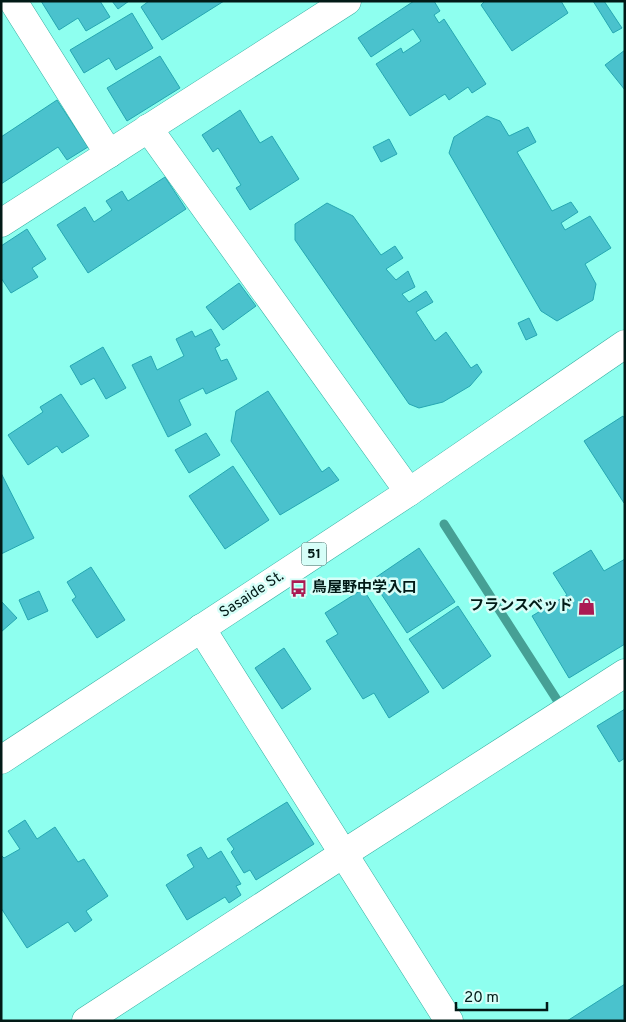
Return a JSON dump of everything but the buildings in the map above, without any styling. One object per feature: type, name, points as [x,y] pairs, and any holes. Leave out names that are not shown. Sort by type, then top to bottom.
[{"type":"street","points":[[13,1],[109,154]]},
{"type":"street","points":[[1,223],[347,1]]},
{"type":"street","points":[[148,128],[409,492]]},
{"type":"street","name":"Sasaide St.","points":[[1,760],[409,492],[625,344]]},
{"type":"street","points":[[201,628],[448,1021]]},
{"type":"street","points":[[86,1021],[625,673]]},
{"type":"waterway","points":[[444,524],[559,703],[565,700]]},
{"type":"place","name":"鳥屋野中学入口","points":[[298,588]]},
{"type":"place","name":"フランスベッド","points":[[587,606]]}]
